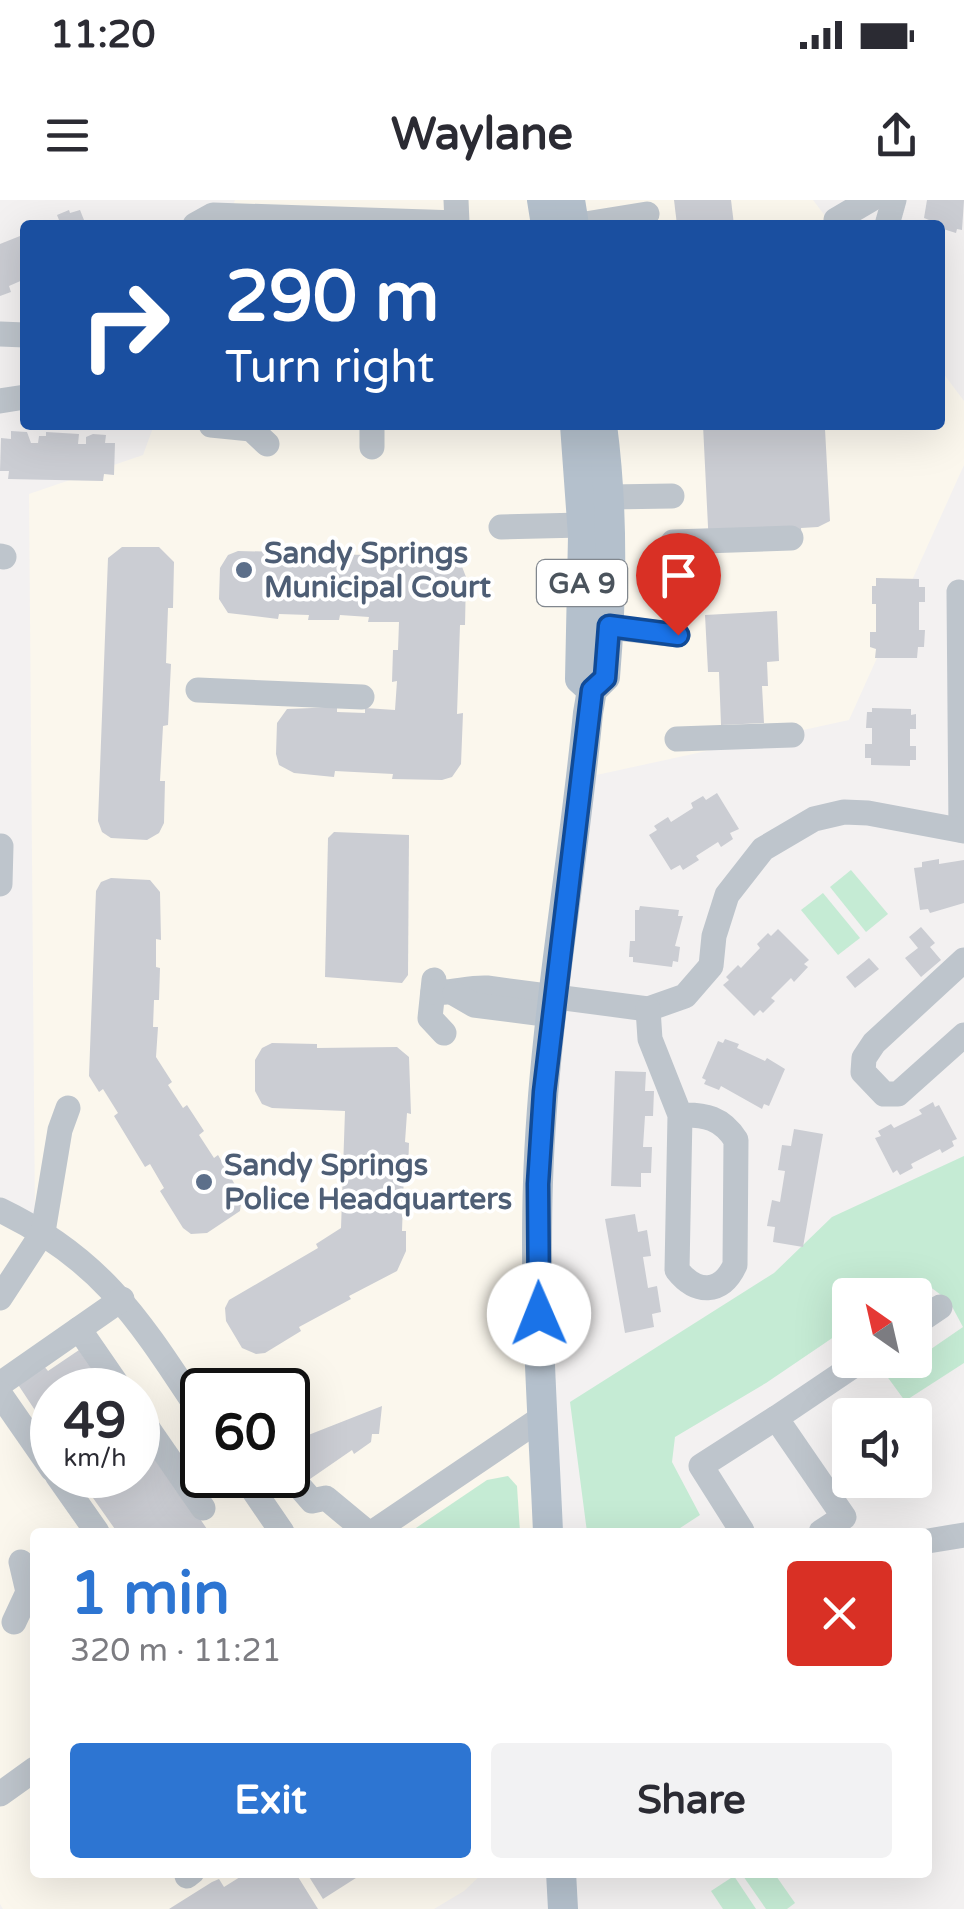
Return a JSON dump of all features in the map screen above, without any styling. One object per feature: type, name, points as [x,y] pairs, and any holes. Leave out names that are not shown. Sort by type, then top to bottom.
[{"type":"main road","name":"GA 9","points":[[575,430],[582,525],[580,679],[592,690]]},
{"type":"main road","name":"GA 9","points":[[548,1528],[538,1184],[553,1005],[592,690],[605,678],[610,496],[603,430]]},
{"type":"main road","points":[[562,1878],[563,1909]]},
{"type":"street","points":[[841,220],[870,200]]},
{"type":"street","points":[[608,220],[647,214]]},
{"type":"street","points":[[205,220],[213,216],[375,220]]},
{"type":"street","points":[[252,430],[267,444],[268,430]]},
{"type":"street","points":[[610,496],[672,496]]},
{"type":"street","points":[[501,527],[582,525]]},
{"type":"street","points":[[673,542],[791,538]]},
{"type":"street","points":[[444,1033],[430,1018],[441,989],[478,987],[553,1005],[648,1008],[685,996],[712,966],[714,936],[726,895],[764,849],[814,819],[844,812],[868,813],[962,831],[959,592]]},
{"type":"street","points":[[609,626],[678,635]]},
{"type":"street","points":[[198,690],[362,697]]},
{"type":"street","points":[[677,739],[792,735]]},
{"type":"street","points":[[0,846],[0,884]]},
{"type":"street","points":[[964,960],[874,1043],[864,1058],[863,1072],[884,1094],[898,1094],[964,1034]]},
{"type":"street","points":[[648,1008],[650,1038],[680,1115],[677,1270],[694,1287],[706,1290],[723,1282],[735,1265],[736,1140],[729,1129],[705,1114],[680,1115]]},
{"type":"street","points":[[0,1298],[43,1232],[60,1130],[68,1108]]},
{"type":"street","points":[[0,1210],[43,1232],[84,1261],[122,1300],[180,1383]]},
{"type":"street","points":[[0,1384],[122,1300]]},
{"type":"street","points":[[932,1312],[940,1307]]},
{"type":"street","points":[[79,1329],[106,1368]]},
{"type":"street","points":[[740,1528],[701,1466],[835,1378]]},
{"type":"street","points":[[0,1394],[30,1437]]},
{"type":"street","points":[[376,1528],[543,1417]]},
{"type":"street","points":[[776,1418],[844,1517],[827,1528]]},
{"type":"street","points":[[160,1446],[203,1508]]},
{"type":"street","points":[[73,1498],[94,1528]]},
{"type":"street","points":[[259,1498],[279,1528]]},
{"type":"street","points":[[309,1498],[326,1498],[365,1528]]},
{"type":"street","points":[[932,1540],[964,1534]]},
{"type":"street","points":[[14,1622],[28,1592],[21,1562]]},
{"type":"street","points":[[0,1794],[30,1773]]},
{"type":"shaded area","points":[[235,200],[813,200],[828,220],[228,220]]},
{"type":"shaded area","points":[[945,376],[964,401],[964,465],[849,720],[569,781],[533,1368],[553,1528],[30,1528],[30,1878],[478,1878],[434,1909],[3,1909],[0,1904],[0,1211],[35,1219],[29,494],[143,455],[152,430],[945,430]]},
{"type":"green space","points":[[851,870],[888,914],[866,932],[830,887]]},
{"type":"green space","points":[[823,893],[860,938],[838,955],[801,910]]},
{"type":"green space","points":[[964,1156],[964,1363],[910,1398],[903,1398],[888,1378],[932,1378],[932,1348],[963,1327],[949,1301],[932,1288],[932,1278],[832,1278],[832,1338],[675,1437],[672,1462],[700,1515],[680,1528],[586,1528],[570,1402],[774,1273],[832,1217]]},
{"type":"green space","points":[[508,1476],[517,1486],[520,1528],[416,1528],[487,1480]]},
{"type":"green space","points":[[735,1878],[756,1909],[723,1909],[711,1891]]},
{"type":"green space","points":[[744,1878],[778,1878],[795,1903],[787,1909],[766,1909]]},
{"type":"building","points":[[674,200],[731,200],[733,220],[676,220]]},
{"type":"building","points":[[927,200],[964,200],[962,230],[957,229],[956,233],[945,230],[945,220],[924,218]]},
{"type":"building","points":[[80,210],[84,220],[59,220],[57,215]]},
{"type":"building","points":[[20,236],[20,281],[9,286],[11,292],[0,296],[0,244]]},
{"type":"building","points":[[703,430],[825,430],[830,521],[818,527],[801,528],[802,542],[709,547]]},
{"type":"building","points":[[11,431],[27,432],[31,443],[38,443],[39,436],[46,436],[46,432],[79,434],[78,444],[86,444],[86,437],[93,434],[106,435],[105,443],[115,443],[114,475],[104,474],[103,481],[8,479],[9,471],[0,471],[1,438],[11,439]]},
{"type":"building","points":[[122,547],[159,547],[174,562],[173,608],[168,608],[168,725],[163,726],[160,781],[165,781],[164,823],[159,833],[147,840],[111,838],[102,832],[98,821],[108,558]]},
{"type":"building","points":[[238,551],[284,552],[284,557],[313,558],[312,554],[373,555],[373,561],[401,562],[401,557],[443,557],[461,564],[466,577],[457,714],[463,713],[461,764],[452,777],[392,779],[393,774],[335,771],[334,777],[294,773],[279,765],[277,723],[287,709],[337,707],[337,712],[365,713],[365,708],[395,710],[393,650],[398,650],[399,622],[368,622],[369,617],[340,615],[339,620],[308,620],[309,615],[279,614],[278,619],[228,613],[219,599],[220,568],[228,555]]},
{"type":"building","points":[[876,578],[919,579],[919,587],[925,587],[925,602],[919,602],[919,630],[925,630],[924,647],[918,647],[917,658],[875,658],[870,632],[876,632],[872,586],[876,586]]},
{"type":"building","points":[[777,611],[779,661],[767,662],[768,686],[762,686],[764,723],[721,725],[719,672],[708,672],[705,615]]},
{"type":"building","points":[[872,708],[911,709],[911,715],[916,714],[916,729],[910,729],[910,746],[916,746],[916,760],[910,760],[910,766],[871,765],[871,758],[865,758],[865,744],[872,744],[872,728],[866,728],[867,712],[872,712]]},
{"type":"building","points":[[717,793],[739,829],[730,833],[733,839],[721,847],[718,842],[683,870],[680,865],[671,870],[649,835],[657,830],[654,826],[668,817],[671,822],[693,808],[691,803]]},
{"type":"building","points":[[334,832],[409,835],[408,975],[402,983],[325,977],[328,838]]},
{"type":"building","points":[[939,859],[939,864],[964,860],[964,903],[930,913],[928,909],[920,910],[914,868]]},
{"type":"building","points":[[111,878],[150,880],[160,892],[161,940],[156,939],[159,1000],[154,1000],[153,1027],[158,1027],[156,1057],[172,1082],[168,1085],[183,1108],[187,1105],[204,1131],[199,1135],[214,1158],[218,1155],[242,1197],[240,1211],[207,1233],[191,1234],[183,1228],[160,1191],[164,1188],[150,1164],[145,1167],[114,1116],[118,1113],[89,1076],[96,891],[101,882]]},
{"type":"building","points":[[640,906],[679,910],[678,916],[683,916],[675,946],[680,947],[678,962],[673,961],[672,967],[633,962],[633,957],[629,957],[630,941],[635,941],[635,910]]},
{"type":"building","points":[[921,927],[935,943],[930,947],[941,960],[921,977],[905,958],[918,948],[909,937]]},
{"type":"building","points":[[778,929],[809,960],[804,964],[808,967],[771,998],[775,1001],[763,1013],[760,1010],[754,1016],[723,985],[738,965],[741,968],[760,948],[757,944]]},
{"type":"building","points":[[869,958],[879,969],[855,988],[846,977]]},
{"type":"building","points":[[725,1039],[785,1069],[769,1106],[764,1104],[762,1109],[721,1086],[719,1090],[704,1084],[706,1080],[702,1078],[718,1041],[723,1043]]},
{"type":"building","points":[[272,1043],[317,1044],[317,1048],[397,1047],[409,1057],[411,1114],[407,1113],[408,1173],[404,1173],[402,1231],[406,1231],[406,1251],[397,1271],[299,1327],[301,1331],[265,1353],[256,1354],[242,1348],[226,1321],[229,1300],[318,1248],[316,1244],[341,1228],[345,1111],[272,1108],[262,1104],[255,1091],[255,1060],[262,1048]]},
{"type":"building","points":[[615,1071],[646,1072],[645,1091],[654,1091],[653,1116],[645,1116],[643,1147],[652,1147],[651,1173],[641,1173],[641,1187],[611,1186]]},
{"type":"building","points":[[933,1102],[935,1107],[939,1105],[957,1139],[952,1141],[954,1146],[911,1164],[913,1168],[900,1175],[897,1170],[893,1173],[875,1138],[881,1136],[878,1131],[922,1114],[919,1110]]},
{"type":"building","points":[[794,1129],[823,1134],[803,1247],[773,1242],[775,1227],[767,1226],[772,1200],[780,1202],[785,1171],[778,1170],[782,1145],[791,1146]]},
{"type":"building","points":[[635,1214],[638,1232],[647,1230],[651,1256],[643,1257],[648,1288],[657,1286],[661,1312],[652,1314],[654,1327],[625,1333],[605,1219]]},
{"type":"building","points":[[82,1348],[96,1368],[52,1368]]},
{"type":"building","points":[[30,1374],[30,1403],[17,1383]]},
{"type":"building","points":[[382,1406],[379,1434],[372,1434],[371,1442],[354,1454],[352,1450],[310,1479],[310,1434]]},
{"type":"building","points":[[160,1460],[180,1490],[180,1498],[186,1498],[206,1528],[114,1528],[93,1498],[160,1498]]},
{"type":"building","points":[[238,1878],[299,1878],[318,1909],[169,1909],[219,1879],[224,1887]]},
{"type":"building","points":[[310,1878],[356,1878],[323,1899]]},
{"type":"place","name":"Sandy Springs Municipal Court","points":[[244,570]]},
{"type":"place","name":"Sandy Springs Police Headquarters","points":[[204,1182]]},
{"type":"route","points":[[539,1314],[538,1184],[544,1092],[592,690],[605,678],[609,626],[678,635]]}]
